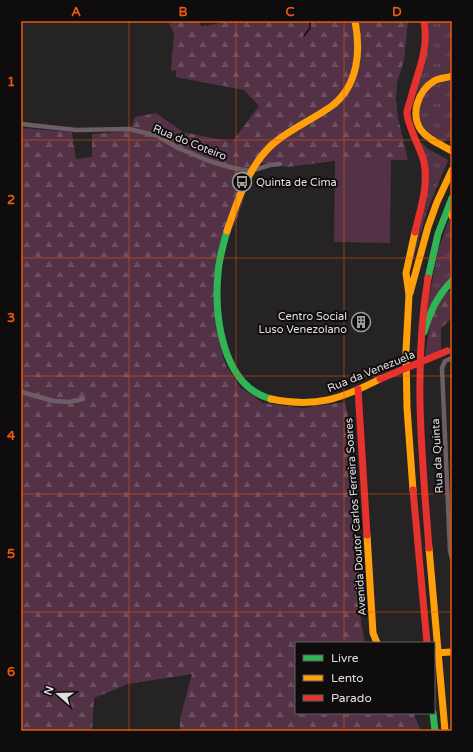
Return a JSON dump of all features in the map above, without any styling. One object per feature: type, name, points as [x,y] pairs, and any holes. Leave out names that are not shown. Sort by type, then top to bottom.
[{"type":"main road","name":"Rua da Venezuela","points":[[355,21],[359,47],[352,78],[342,96],[332,106],[276,141],[259,158],[251,171],[226,236],[218,272],[219,310],[226,352],[231,366],[237,376],[257,394],[273,400],[301,402],[330,400],[450,351]]},
{"type":"main road","points":[[424,21],[426,32],[425,51],[407,114],[424,162],[425,176],[424,192],[406,273],[409,295],[406,351],[407,408],[427,642]]},
{"type":"main road","points":[[452,76],[435,80],[425,88],[418,96],[416,109],[417,121],[421,129],[430,138],[452,151]]},
{"type":"main road","points":[[409,105],[412,123],[417,131],[427,143],[452,157]]},
{"type":"main road","points":[[409,295],[416,276],[429,223],[451,172]]},
{"type":"main road","points":[[445,731],[419,405],[422,309],[436,237],[452,198]]},
{"type":"main road","points":[[420,343],[428,315],[442,292],[452,281]]},
{"type":"main road","name":"Avenida Doutor Carlos Ferreira Soares","points":[[358,389],[373,633],[377,642]]},
{"type":"main road","points":[[435,653],[451,652]]},
{"type":"main road","points":[[433,714],[435,731]]},
{"type":"street","name":"Rua do Coteiro","points":[[21,124],[76,130],[129,129],[158,136],[178,148],[209,161],[233,168],[251,171],[270,165],[280,164]]},
{"type":"street","name":"Rua da Quinta","points":[[452,358],[445,361],[442,368],[450,551],[452,558]]},
{"type":"street","points":[[21,392],[61,402],[83,399]]},
{"type":"green space","points":[[168,21],[199,21],[201,27],[229,21],[408,21],[404,60],[397,83],[396,100],[398,118],[408,160],[335,161],[288,167],[261,163],[249,183],[238,216],[227,241],[214,286],[215,310],[219,340],[225,364],[242,390],[243,389],[263,403],[303,408],[345,402],[348,417],[358,549],[360,615],[365,642],[295,642],[295,714],[414,714],[421,731],[180,731],[180,719],[192,674],[128,684],[94,698],[92,731],[21,731],[21,128],[72,132],[76,159],[92,157],[92,134],[130,131],[135,117],[156,113],[183,132],[232,142],[259,106],[244,90],[176,77],[176,70],[171,71],[174,33]]},
{"type":"green space","points":[[427,21],[452,21],[452,72],[441,75],[426,83],[415,96]]},
{"type":"green space","points":[[452,80],[452,140],[448,138],[443,143],[429,133],[423,126],[420,120],[419,107],[424,94],[428,89],[434,85]]},
{"type":"green space","points":[[421,142],[428,149],[448,160],[426,214],[411,268],[422,210]]},
{"type":"green space","points":[[335,159],[391,159],[390,243],[334,242]]},
{"type":"green space","points":[[449,219],[452,232],[452,278],[426,313],[438,251]]},
{"type":"green space","points":[[452,289],[452,318],[441,328],[441,350],[425,356],[431,317],[444,295]]},
{"type":"waterway","points":[[304,36],[310,28],[310,21]]},
{"type":"traffic: fast","points":[[428,278],[438,234],[452,198]]},
{"type":"traffic: fast","points":[[227,231],[219,262],[218,273],[217,290],[220,328],[232,365],[241,380],[254,392],[271,399]]},
{"type":"traffic: fast","points":[[424,332],[442,292],[452,281]]},
{"type":"traffic: fast","points":[[433,714],[435,731]]},
{"type":"traffic: slow","points":[[227,231],[245,184],[251,172],[265,152],[281,138],[333,105],[348,88],[356,67],[358,44],[355,21]]},
{"type":"traffic: slow","points":[[452,76],[436,80],[428,85],[417,103],[416,110],[418,124],[424,134],[452,151]]},
{"type":"traffic: slow","points":[[410,293],[428,227],[437,202],[452,170]]},
{"type":"traffic: slow","points":[[413,490],[407,408],[406,351],[409,295],[406,273],[415,232]]},
{"type":"traffic: slow","points":[[271,399],[287,402],[315,402],[328,400],[353,392],[380,379]]},
{"type":"traffic: slow","points":[[367,535],[373,633],[377,642]]},
{"type":"traffic: slow","points":[[429,548],[445,731]]},
{"type":"traffic: slow","points":[[435,653],[451,652]]},
{"type":"traffic: jam","points":[[415,232],[425,188],[425,171],[424,162],[409,124],[407,113],[424,51],[424,21]]},
{"type":"traffic: jam","points":[[428,278],[423,312],[420,413],[429,548]]},
{"type":"traffic: jam","points":[[380,379],[447,351]]},
{"type":"traffic: jam","points":[[358,389],[367,535]]},
{"type":"traffic: jam","points":[[413,490],[427,642]]},
{"type":"place","name":"Quinta de Cima","points":[[242,182]]},
{"type":"place","name":"Centro Social Luso Venezolano","points":[[361,322]]}]
